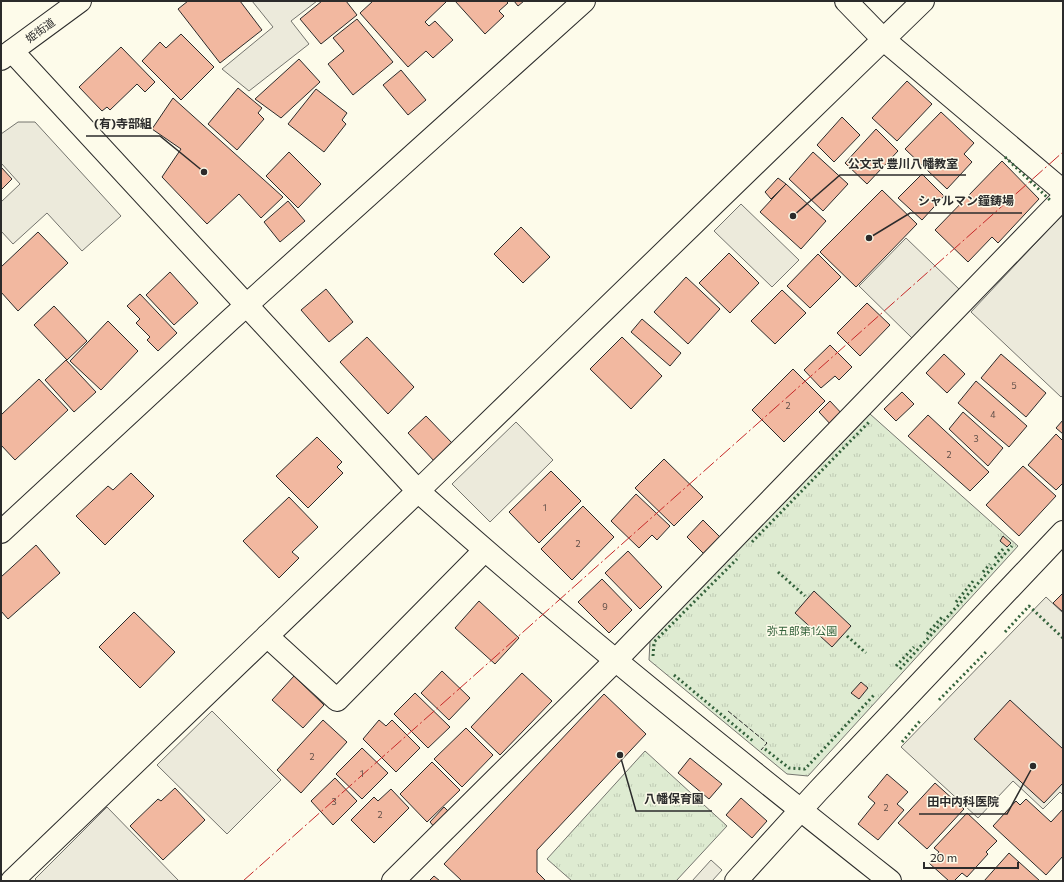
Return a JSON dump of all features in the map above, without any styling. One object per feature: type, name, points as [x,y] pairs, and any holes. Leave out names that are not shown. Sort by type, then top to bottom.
[{"type":"street","name":"姫街道","points":[[6,55],[80,1]]},
{"type":"street","points":[[1,532],[245,306],[584,1]]},
{"type":"street","points":[[846,1],[883,39],[1063,191]]},
{"type":"street","points":[[12,881],[418,491],[923,1]]},
{"type":"street","points":[[6,55],[245,306],[418,491],[484,551],[616,660],[890,881]]},
{"type":"street","points":[[393,881],[616,660],[1063,198]]},
{"type":"street","points":[[736,881],[1063,532]]},
{"type":"street","points":[[266,636],[337,700],[484,551]]},
{"type":"green space","name":"弥五郎第1公園","points":[[870,414],[1018,546],[808,776],[787,774],[649,660],[650,641]]},
{"type":"green space","points":[[645,751],[727,826],[676,881],[572,881],[547,859]]},
{"type":"shaded area","points":[[252,1],[317,1],[291,21],[309,44],[249,91],[222,69],[273,27]]},
{"type":"shaded area","points":[[18,122],[35,122],[121,216],[82,251],[47,213],[13,244],[1,231],[1,202],[20,184],[1,163],[1,134]]},
{"type":"shaded area","points":[[741,204],[799,260],[772,287],[714,231]]},
{"type":"shaded area","points":[[1063,214],[1063,395],[1061,397],[971,312]]},
{"type":"shaded area","points":[[906,238],[960,290],[912,338],[859,286]]},
{"type":"shaded area","points":[[516,422],[553,460],[490,522],[452,484]]},
{"type":"shaded area","points":[[1046,597],[1063,613],[1063,795],[1060,792],[1043,809],[1013,781],[978,818],[901,747]]},
{"type":"shaded area","points":[[212,711],[281,780],[227,834],[157,765]]},
{"type":"shaded area","points":[[107,807],[179,881],[37,881],[35,879]]},
{"type":"shaded area","points":[[711,860],[722,870],[712,881],[692,881]]},
{"type":"building","points":[[188,1],[240,1],[262,30],[220,63],[178,9]]},
{"type":"building","points":[[322,1],[346,1],[357,15],[321,44],[300,19]]},
{"type":"building","points":[[373,1],[445,1],[446,2],[425,22],[429,26],[435,21],[453,40],[433,58],[426,51],[408,67],[360,13]]},
{"type":"building","points":[[455,1],[506,1],[508,3],[499,11],[504,16],[485,34]]},
{"type":"building","points":[[514,1],[524,1],[518,6]]},
{"type":"building","points":[[357,19],[393,62],[353,95],[328,64],[344,51],[333,38]]},
{"type":"building","points":[[181,34],[214,67],[181,100],[142,61],[160,42],[166,48]]},
{"type":"building","points":[[121,47],[155,82],[145,92],[137,84],[110,110],[107,107],[102,111],[79,87]]},
{"type":"building","points":[[299,59],[320,82],[281,118],[255,99]]},
{"type":"building","points":[[401,70],[426,100],[408,115],[383,85]]},
{"type":"building","points":[[907,81],[932,104],[897,141],[872,118]]},
{"type":"building","points":[[238,88],[262,108],[258,113],[264,119],[237,150],[208,124]]},
{"type":"building","points":[[316,89],[347,113],[342,120],[346,124],[324,152],[288,124]]},
{"type":"building","points":[[173,98],[283,197],[261,218],[239,194],[207,224],[162,177],[181,149],[152,129]]},
{"type":"building","points":[[941,112],[974,143],[964,154],[972,162],[947,189],[905,149]]},
{"type":"building","points":[[842,117],[860,135],[834,162],[817,145]]},
{"type":"building","points":[[876,129],[898,151],[867,184],[845,163]]},
{"type":"building","points":[[289,152],[321,184],[298,208],[266,176]]},
{"type":"building","points":[[813,152],[848,184],[823,211],[789,179]]},
{"type":"building","points":[[1002,161],[1039,199],[998,243],[992,237],[968,262],[935,230]]},
{"type":"building","points":[[1,167],[12,179],[1,190]]},
{"type":"building","points":[[922,174],[944,196],[922,220],[898,198]]},
{"type":"building","points":[[778,178],[786,184],[771,199],[765,192]]},
{"type":"building","points":[[786,184],[826,221],[801,249],[760,212]]},
{"type":"building","points":[[882,190],[917,224],[856,287],[820,252]]},
{"type":"building","points":[[288,201],[305,221],[280,242],[264,222]]},
{"type":"building","points":[[521,227],[550,257],[523,283],[494,254]]},
{"type":"building","points":[[38,232],[68,263],[18,311],[1,292],[1,267]]},
{"type":"building","points":[[729,253],[759,283],[730,313],[699,283]]},
{"type":"building","points":[[818,254],[841,277],[810,308],[787,286]]},
{"type":"building","points":[[170,272],[198,303],[174,325],[146,295]]},
{"type":"building","points":[[686,277],[720,309],[688,344],[654,312]]},
{"type":"building","points":[[326,289],[353,322],[329,342],[301,310]]},
{"type":"building","points":[[782,290],[806,313],[775,344],[751,321]]},
{"type":"building","points":[[140,294],[177,333],[158,351],[147,340],[150,337],[136,323],[140,319],[127,306]]},
{"type":"building","points":[[867,303],[890,325],[860,356],[837,333]]},
{"type":"building","points":[[54,306],[87,341],[67,360],[34,325]]},
{"type":"building","points":[[642,319],[681,353],[670,366],[631,332]]},
{"type":"building","points":[[108,321],[138,351],[101,390],[70,361]]},
{"type":"building","points":[[367,337],[414,387],[388,414],[340,362]]},
{"type":"building","points":[[622,337],[662,376],[631,409],[590,369]]},
{"type":"building","points":[[830,345],[852,367],[839,380],[835,376],[821,388],[804,370]]},
{"type":"building","points":[[944,354],[965,374],[947,393],[926,373]]},
{"type":"building","points":[[1001,354],[1046,393],[1026,417],[981,378]]},
{"type":"building","points":[[66,360],[96,392],[74,412],[45,380]]},
{"type":"building","points":[[793,369],[825,401],[784,442],[752,410]]},
{"type":"building","points":[[39,379],[68,410],[15,460],[1,445],[1,415]]},
{"type":"building","points":[[976,381],[1027,426],[1009,447],[958,403]]},
{"type":"building","points":[[902,392],[914,404],[896,421],[884,409]]},
{"type":"building","points":[[830,401],[844,416],[833,427],[819,412]]},
{"type":"building","points":[[963,412],[1003,448],[988,466],[949,429]]},
{"type":"building","points":[[928,415],[989,472],[970,491],[908,436]]},
{"type":"building","points":[[426,416],[453,444],[435,462],[408,433]]},
{"type":"building","points":[[1063,420],[1063,434],[1056,428]]},
{"type":"building","points":[[1056,434],[1063,441],[1063,483],[1056,490],[1028,465]]},
{"type":"building","points":[[317,437],[342,462],[337,467],[343,473],[308,508],[276,476]]},
{"type":"building","points":[[664,459],[703,497],[674,526],[635,488]]},
{"type":"building","points":[[1023,466],[1056,496],[1019,536],[986,505]]},
{"type":"building","points":[[551,471],[581,501],[539,543],[509,512]]},
{"type":"building","points":[[131,473],[154,496],[105,545],[76,516],[108,486],[113,490]]},
{"type":"building","points":[[636,494],[670,526],[657,540],[652,535],[639,548],[611,521]]},
{"type":"building","points":[[289,497],[318,527],[292,552],[299,558],[279,578],[243,541]]},
{"type":"building","points":[[583,506],[614,537],[572,580],[541,549]]},
{"type":"building","points":[[703,520],[720,537],[704,554],[687,537]]},
{"type":"building","points":[[1003,536],[1011,543],[1007,547],[1000,541]]},
{"type":"building","points":[[36,545],[60,573],[8,619],[1,611],[1,577]]},
{"type":"building","points":[[628,551],[662,587],[640,609],[605,573]]},
{"type":"building","points":[[602,579],[632,610],[609,633],[578,602]]},
{"type":"building","points":[[814,591],[851,626],[832,647],[795,613]]},
{"type":"building","points":[[1063,593],[1063,612],[1053,603]]},
{"type":"building","points":[[479,601],[519,638],[495,664],[455,628]]},
{"type":"building","points":[[134,612],[175,652],[140,688],[99,647]]},
{"type":"building","points":[[442,671],[470,698],[449,720],[421,693]]},
{"type":"building","points":[[522,673],[552,701],[500,755],[471,727]]},
{"type":"building","points":[[294,676],[324,705],[303,728],[272,700]]},
{"type":"building","points":[[861,682],[868,688],[859,699],[851,693]]},
{"type":"building","points":[[415,693],[450,727],[428,748],[394,714]]},
{"type":"building","points":[[604,694],[646,734],[537,850],[537,872],[546,881],[462,881],[444,864]]},
{"type":"building","points":[[1010,700],[1063,749],[1063,783],[1044,803],[974,739]]},
{"type":"building","points":[[323,720],[347,742],[301,793],[277,770]]},
{"type":"building","points":[[379,720],[386,726],[392,720],[420,748],[396,772],[363,739]]},
{"type":"building","points":[[466,728],[493,755],[462,787],[434,759]]},
{"type":"building","points":[[362,748],[388,773],[362,799],[336,774]]},
{"type":"building","points":[[690,758],[722,784],[709,799],[678,773]]},
{"type":"building","points":[[432,762],[460,790],[427,822],[400,794]]},
{"type":"building","points":[[887,774],[908,792],[897,804],[904,810],[878,840],[858,824],[875,803],[868,797]]},
{"type":"building","points":[[335,778],[357,801],[333,825],[311,801]]},
{"type":"building","points":[[935,783],[964,809],[927,849],[898,823]]},
{"type":"building","points":[[175,788],[205,820],[163,860],[130,826],[158,799],[161,801]]},
{"type":"building","points":[[391,789],[409,808],[374,843],[351,820],[374,797],[378,801]]},
{"type":"building","points":[[741,798],[767,821],[752,838],[726,815]]},
{"type":"building","points":[[1026,799],[1051,822],[1063,809],[1063,856],[1046,875],[993,826],[1016,801],[1020,805]]},
{"type":"building","points":[[444,807],[451,814],[436,829],[430,822]]},
{"type":"building","points":[[967,813],[997,841],[986,852],[988,854],[967,877],[962,873],[954,881],[949,881],[929,863],[939,852],[934,848]]},
{"type":"building","points":[[1009,853],[1040,881],[984,881]]},
{"type":"building","points":[[434,876],[440,881],[429,881]]},
{"type":"hedge","points":[[1005,157],[1051,201]]},
{"type":"hedge","points":[[752,542],[870,421]]},
{"type":"hedge","points":[[900,669],[1012,546]]},
{"type":"hedge","points":[[995,558],[1005,547]]},
{"type":"hedge","points":[[653,656],[654,642],[737,559]]},
{"type":"hedge","points":[[983,572],[990,564]]},
{"type":"hedge","points":[[778,572],[805,596]]},
{"type":"hedge","points":[[956,602],[974,580]]},
{"type":"hedge","points":[[1005,632],[1029,606],[1063,638]]},
{"type":"hedge","points":[[927,634],[943,616]]},
{"type":"hedge","points":[[847,636],[866,653]]},
{"type":"hedge","points":[[896,666],[914,647]]},
{"type":"hedge","points":[[939,700],[986,652]]},
{"type":"hedge","points":[[674,675],[753,741]]},
{"type":"hedge","points":[[765,749],[789,768],[805,769],[874,695]]},
{"type":"hedge","points":[[902,742],[920,721]]},
{"type":"fence","points":[[728,711],[767,743],[761,750]]},
{"type":"power","points":[[243,881],[1063,152]]},
{"type":"place","name":"(有)寺部組","points":[[204,172]]},
{"type":"place","name":"公文式 豊川八幡教室","points":[[793,216]]},
{"type":"place","name":"シャルマン鐘鋳場","points":[[869,238]]},
{"type":"place","name":"八幡保育園","points":[[620,755]]},
{"type":"place","name":"田中内科医院","points":[[1033,766]]}]
